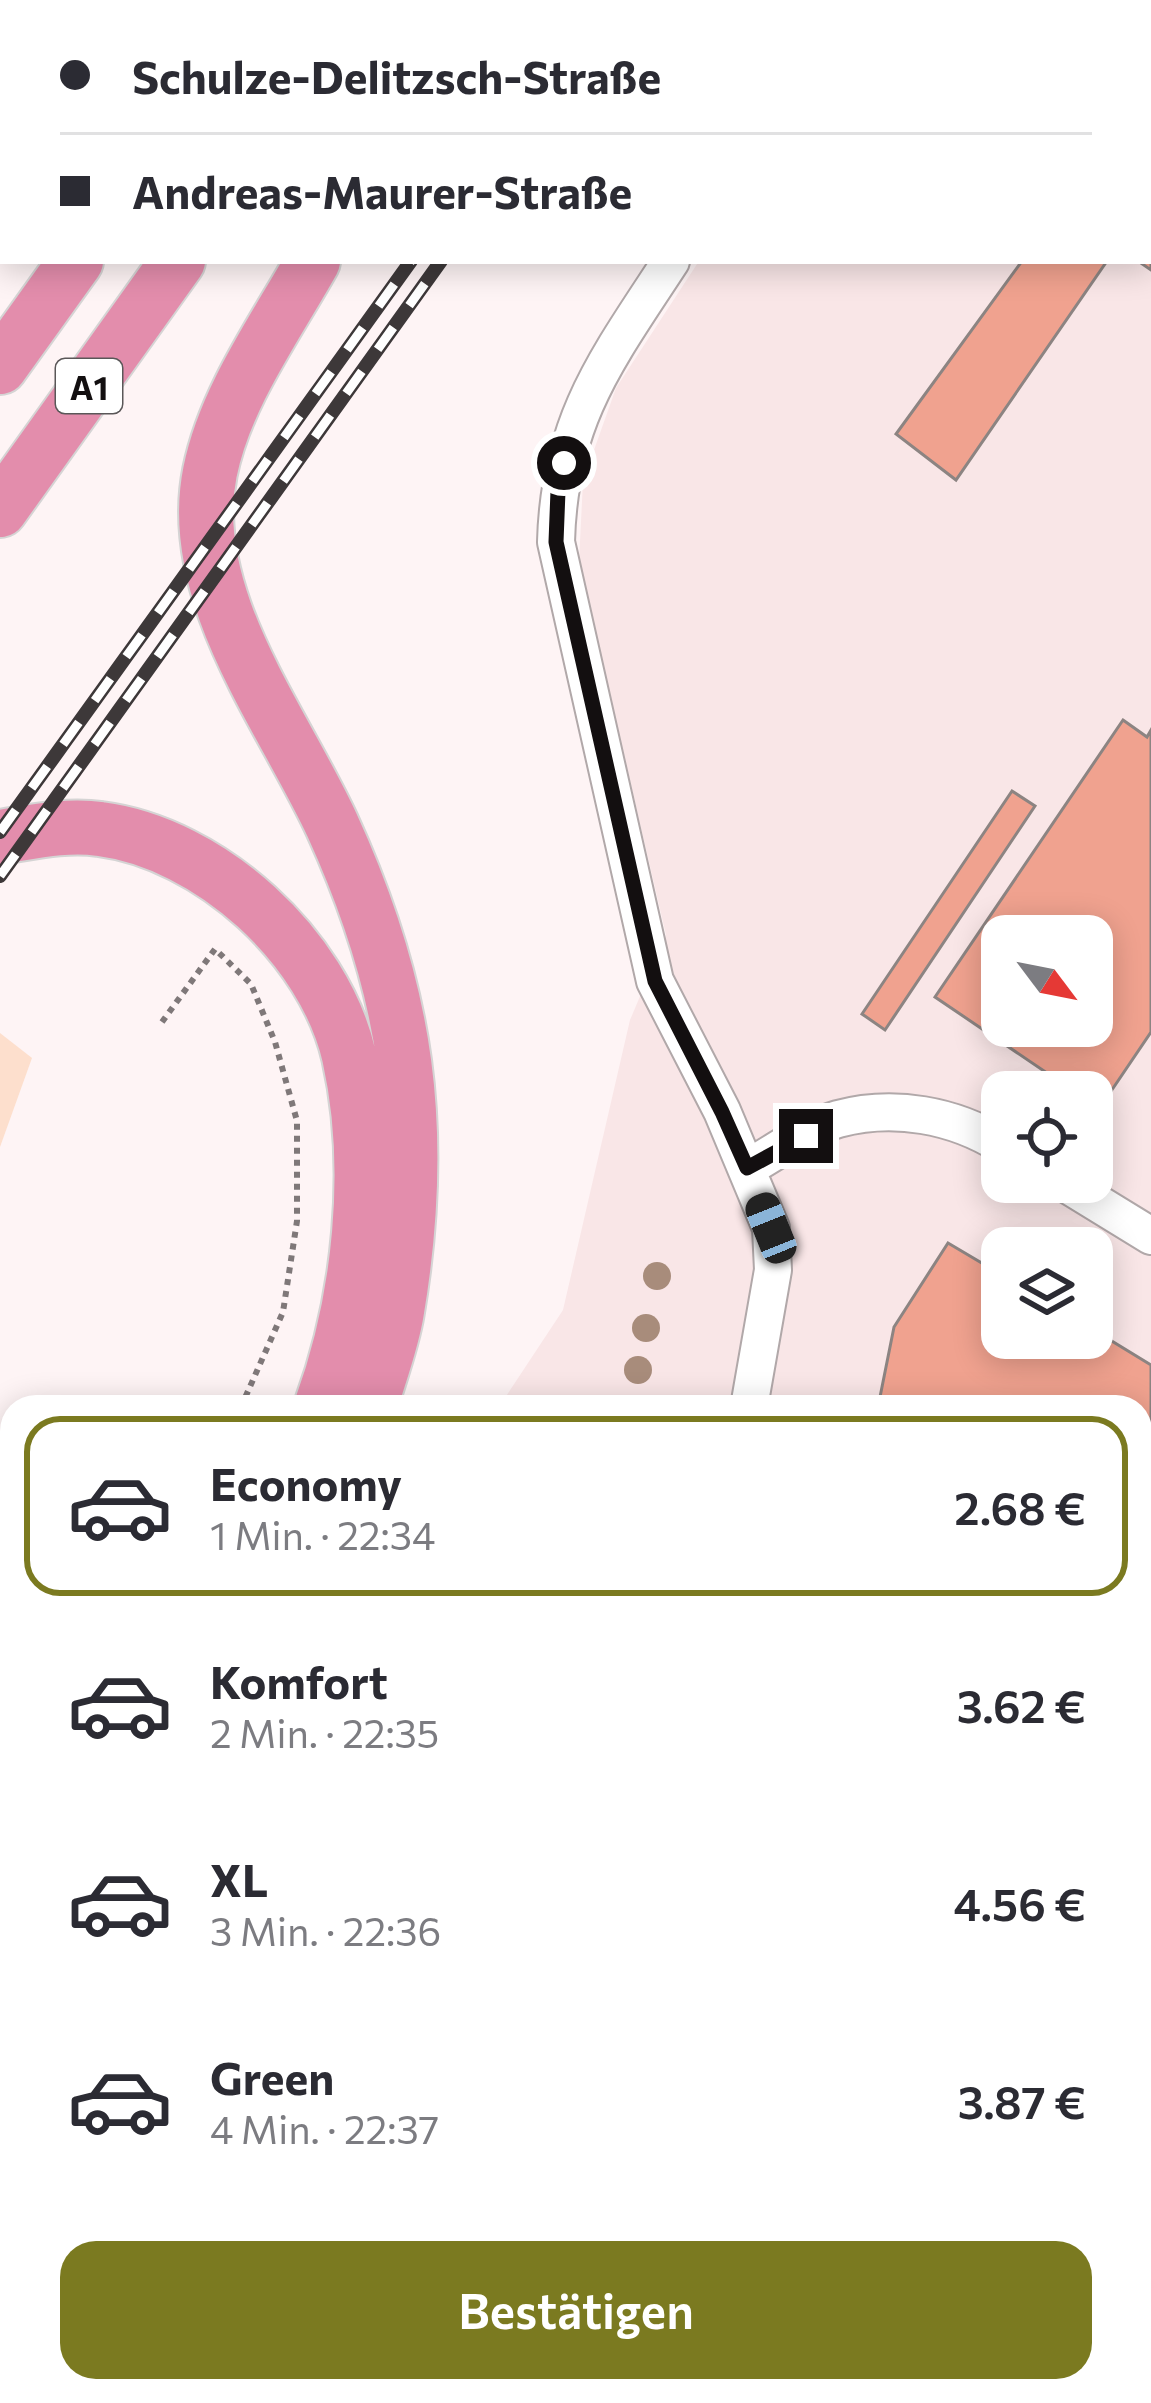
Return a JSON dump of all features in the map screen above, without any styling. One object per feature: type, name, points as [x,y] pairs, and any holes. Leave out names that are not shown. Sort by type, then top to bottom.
[{"type":"highway","points":[[37,316],[64,264]]},
{"type":"highway","name":"A1","points":[[0,367],[74,264]]},
{"type":"highway","name":"A1","points":[[0,510],[176,264]]},
{"type":"highway","points":[[311,264],[226,421],[209,474],[208,522],[216,579],[235,639],[334,829],[364,904],[395,1008],[411,1098],[412,1193],[397,1316],[374,1395]]},
{"type":"highway","points":[[0,837],[100,829],[175,850],[236,887],[278,925],[324,996],[348,1053],[360,1137],[359,1212],[349,1298],[325,1395]]},
{"type":"street","points":[[669,264],[596,376],[571,435],[558,491],[556,542],[655,981],[722,1112],[774,1244],[751,1395]]},
{"type":"street","points":[[747,1168],[836,1120],[896,1112],[944,1119],[981,1136]]},
{"type":"street","points":[[1097,1203],[1151,1236]]},
{"type":"path","points":[[162,1022],[215,949],[251,984],[275,1042],[297,1121],[297,1222],[284,1312],[246,1395]]},
{"type":"shaded area","points":[[697,264],[1151,264],[1151,1395],[507,1395],[563,1310],[630,1020],[666,935],[579,562],[583,481],[616,388]]},
{"type":"shaded area","points":[[0,1033],[32,1058],[0,1147]]},
{"type":"building","points":[[1020,264],[1105,264],[956,480],[896,434]]},
{"type":"building","points":[[1123,720],[1147,737],[1151,730],[1151,1032],[1113,1088],[1113,1071],[1044,1071],[1009,1047],[1113,1047],[1113,915],[991,915]]},
{"type":"building","points":[[1012,791],[1035,806],[885,1030],[862,1014]]},
{"type":"building","points":[[981,929],[981,1028],[935,997]]},
{"type":"building","points":[[948,1243],[981,1263],[981,1359],[1113,1359],[1113,1342],[1151,1365],[1151,1395],[880,1395],[894,1327]]},
{"type":"railway","points":[[0,832],[409,264]]},
{"type":"railway","points":[[0,876],[439,264]]},
{"type":"route","points":[[564,463],[556,542],[655,981],[747,1168],[806,1136]]}]
